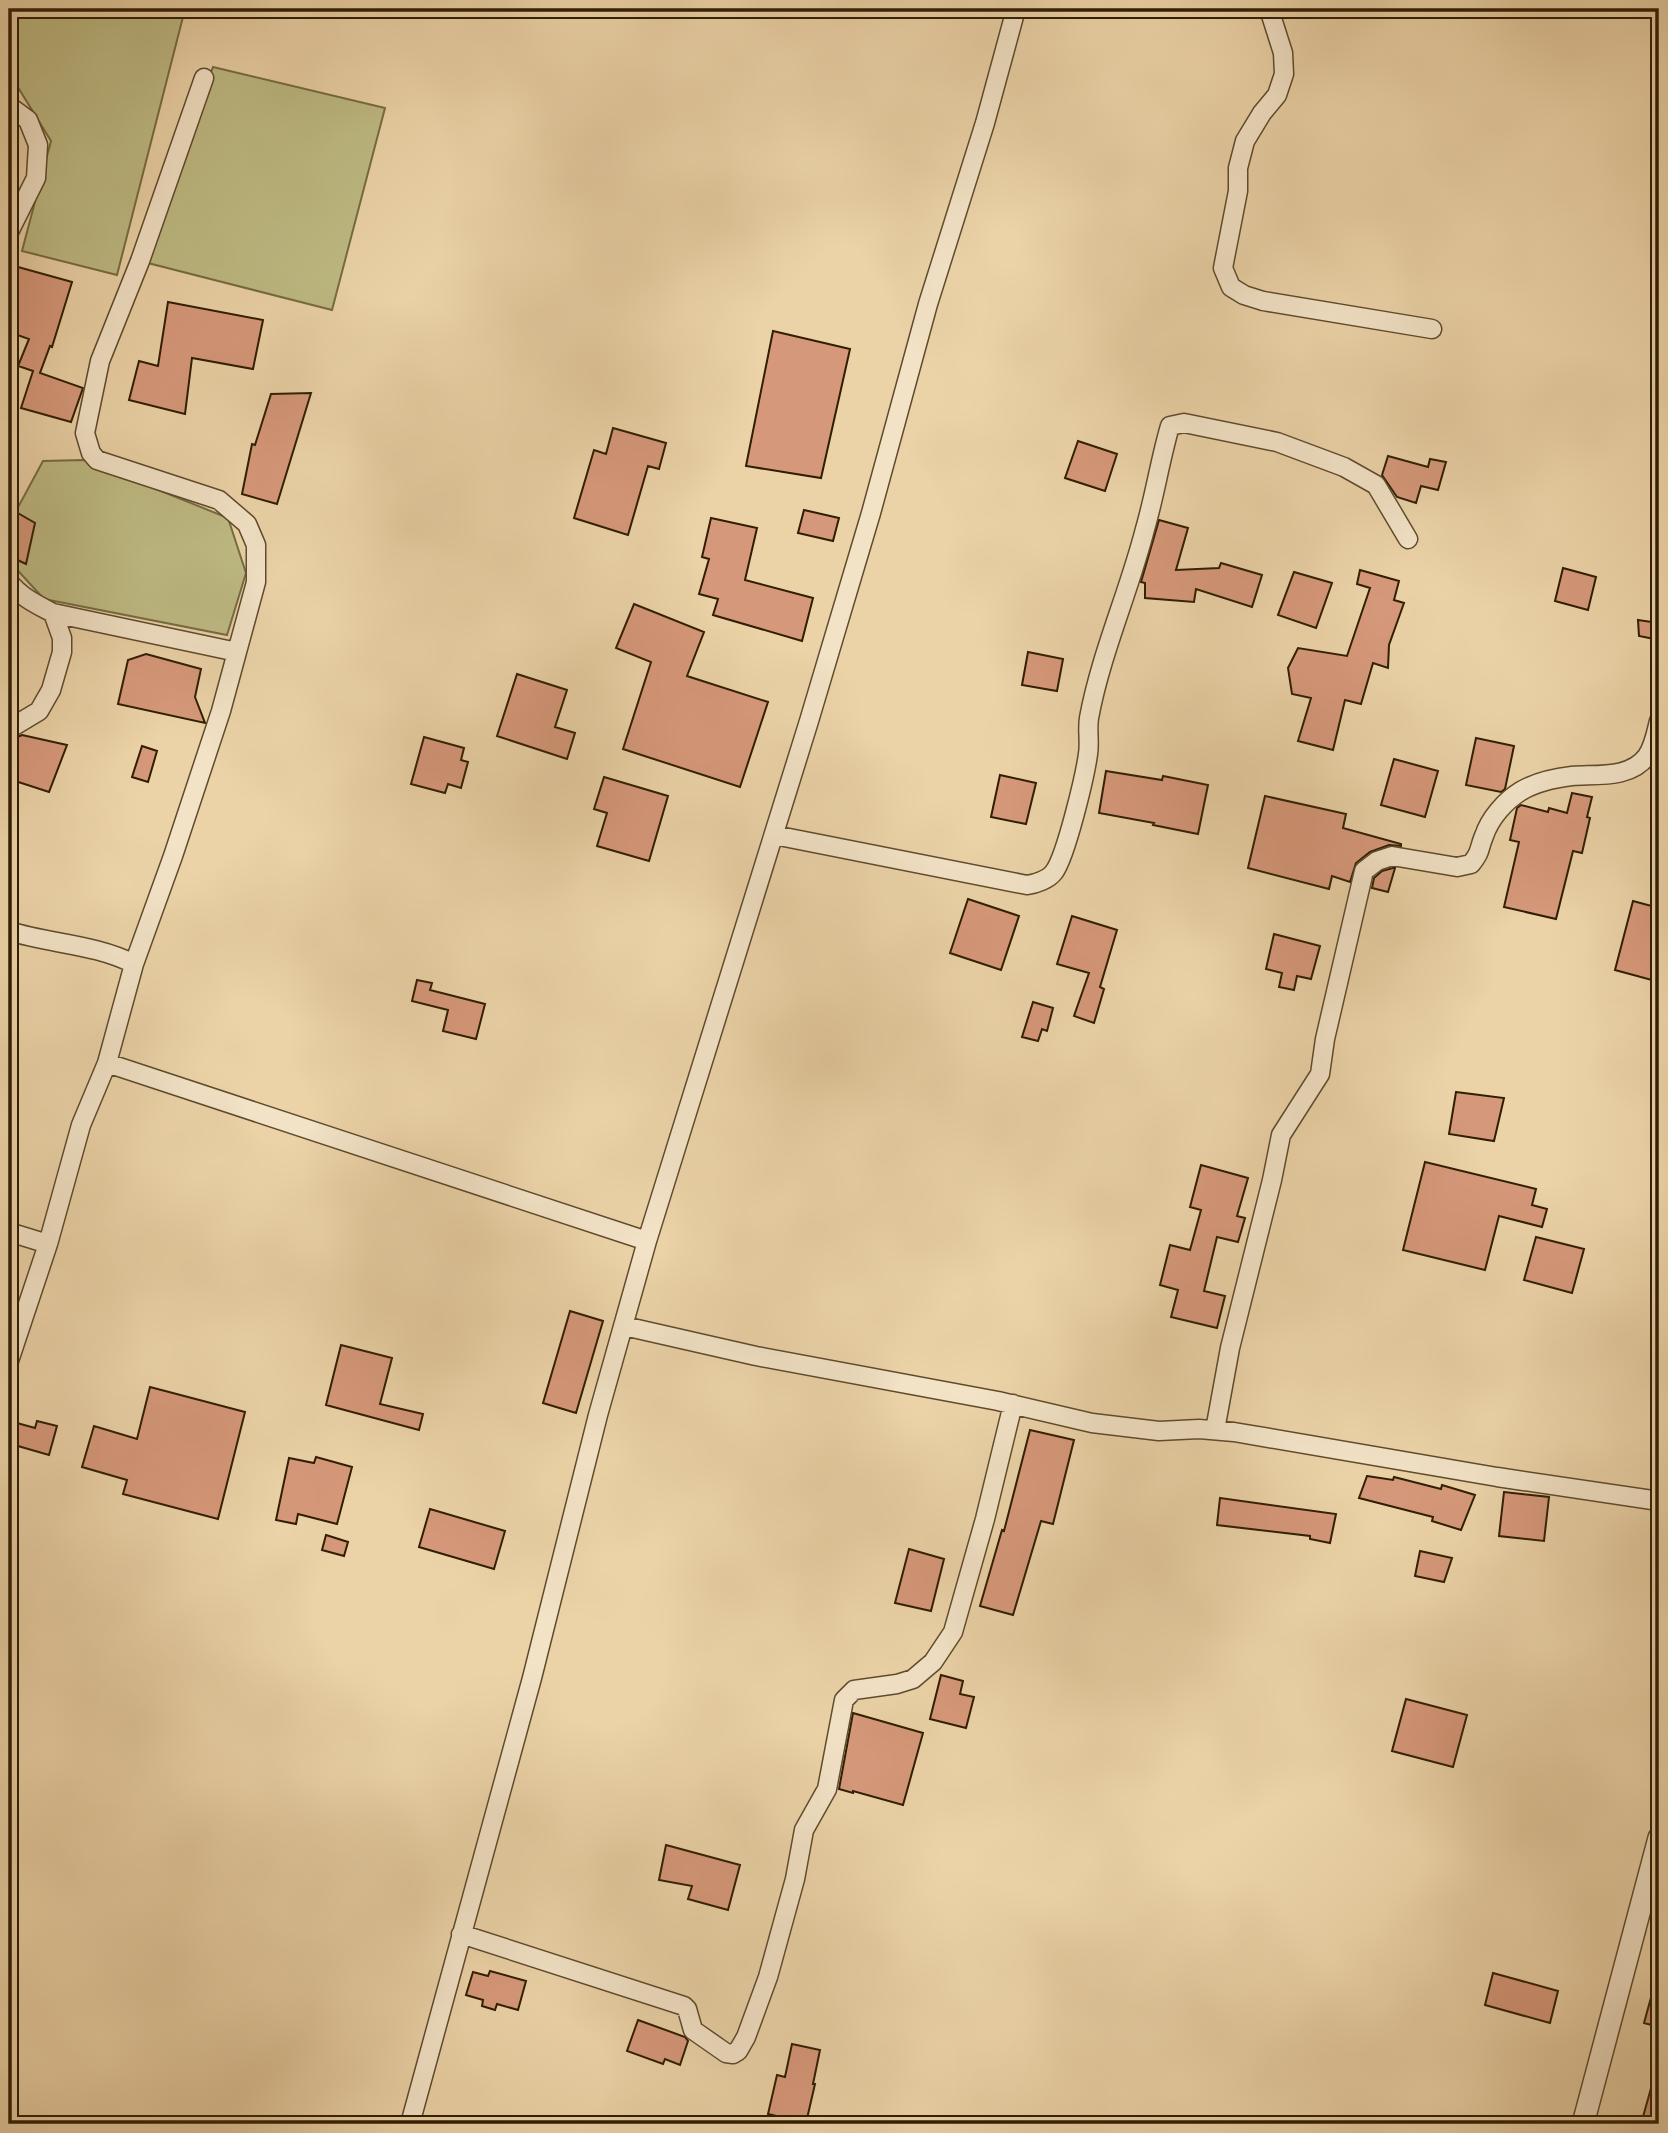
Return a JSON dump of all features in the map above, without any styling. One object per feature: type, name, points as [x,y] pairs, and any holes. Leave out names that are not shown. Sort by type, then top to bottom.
[{"type":"street","points":[[410,2124],[532,1678],[598,1415],[647,1241],[871,513],[928,304],[985,123],[1016,9]]},
{"type":"street","points":[[1269,9],[1283,53],[1284,74],[1277,95],[1245,141],[1238,168],[1238,191],[1223,268],[1231,287],[1244,295],[1264,301],[1432,329]]},
{"type":"street","points":[[9,1361],[48,1244],[81,1125],[107,1063],[134,964],[221,711],[256,582],[256,545],[247,524],[219,500],[97,460],[91,453],[85,433],[100,361],[139,261],[204,78]]},
{"type":"street","points":[[9,106],[28,120],[38,145],[36,178],[9,232]]},
{"type":"street","points":[[774,835],[1027,885],[1034,884],[1054,872],[1063,853],[1083,781],[1089,751],[1089,718],[1097,685],[1146,529],[1170,426],[1184,423],[1278,442],[1344,467],[1376,485],[1408,539]]},
{"type":"street","points":[[9,582],[16,592],[53,613],[237,652]]},
{"type":"street","points":[[9,729],[39,711],[51,690],[62,652],[62,638],[53,613]]},
{"type":"street","points":[[1215,1430],[1230,1349],[1281,1135],[1320,1074],[1325,1039],[1364,872],[1377,861],[1392,856],[1457,867],[1471,864],[1480,852],[1484,835],[1498,810],[1521,792],[1544,782],[1570,776],[1618,774],[1634,768],[1646,758],[1652,748],[1659,721]]},
{"type":"street","points":[[9,931],[31,938],[100,950],[134,964]]},
{"type":"street","points":[[107,1063],[647,1241]]},
{"type":"street","points":[[9,1232],[48,1244]]},
{"type":"street","points":[[624,1326],[756,1356],[1013,1404],[1105,1425],[1158,1431],[1199,1429],[1247,1434],[1497,1477],[1659,1501]]},
{"type":"street","points":[[461,1934],[684,2006],[693,2030],[726,2053],[733,2054],[738,2051],[754,2018],[768,1977],[795,1879],[804,1830],[827,1788],[844,1700],[854,1690],[913,1679],[933,1662],[953,1632],[985,1519],[1013,1404]]},
{"type":"street","points":[[1583,2124],[1656,1863],[1659,1838]]},
{"type":"shaded area","points":[[9,9],[185,9],[117,275],[22,251],[51,141],[19,89],[9,89]]},
{"type":"shaded area","points":[[213,67],[385,108],[332,310],[140,261]]},
{"type":"shaded area","points":[[84,460],[228,518],[246,573],[227,635],[44,599],[9,561],[9,524],[43,461]]},
{"type":"building","points":[[18,267],[72,282],[52,347],[50,346],[40,373],[83,388],[71,422],[21,408],[33,371],[18,366],[29,339],[9,332],[14,304],[9,302],[9,287]]},
{"type":"building","points":[[168,302],[263,320],[253,369],[192,358],[185,414],[129,400],[139,361],[158,366]]},
{"type":"building","points":[[773,331],[850,349],[821,478],[746,466]]},
{"type":"building","points":[[311,393],[277,504],[242,494],[252,444],[255,445],[271,394]]},
{"type":"building","points":[[613,428],[666,443],[659,469],[648,466],[628,535],[574,518],[594,450],[606,454]]},
{"type":"building","points":[[1078,441],[1117,454],[1105,491],[1065,478]]},
{"type":"building","points":[[1388,456],[1428,467],[1430,459],[1446,462],[1438,490],[1421,486],[1416,503],[1397,497],[1382,475]]},
{"type":"building","points":[[804,510],[839,518],[833,541],[798,533]]},
{"type":"building","points":[[16,512],[35,523],[26,564],[9,556],[9,531]]},
{"type":"building","points":[[711,518],[757,528],[745,580],[813,598],[802,641],[713,615],[718,599],[699,594],[709,559],[702,557]]},
{"type":"building","points":[[1159,520],[1188,528],[1176,570],[1219,568],[1221,563],[1262,575],[1252,607],[1196,589],[1194,602],[1145,598],[1145,583],[1141,582]]},
{"type":"building","points":[[1563,568],[1596,577],[1588,610],[1555,601]]},
{"type":"building","points":[[1360,570],[1399,581],[1394,600],[1404,603],[1389,645],[1388,668],[1373,663],[1361,704],[1345,700],[1333,750],[1298,741],[1311,698],[1292,694],[1288,668],[1298,648],[1347,656],[1370,588],[1357,584]]},
{"type":"building","points":[[1294,572],[1332,583],[1316,628],[1278,615]]},
{"type":"building","points":[[634,604],[704,632],[687,676],[768,702],[740,787],[623,749],[651,662],[616,648]]},
{"type":"building","points":[[1638,620],[1659,623],[1659,640],[1639,636]]},
{"type":"building","points":[[1028,652],[1063,659],[1057,691],[1022,685]]},
{"type":"building","points":[[146,654],[201,669],[195,697],[205,723],[118,704],[128,660]]},
{"type":"building","points":[[517,674],[567,690],[555,727],[575,733],[567,759],[497,736]]},
{"type":"building","points":[[22,735],[67,745],[49,792],[9,779],[9,756],[13,739]]},
{"type":"building","points":[[424,737],[464,748],[461,760],[468,762],[461,788],[448,784],[445,793],[411,784]]},
{"type":"building","points":[[1476,738],[1514,746],[1505,789],[1501,792],[1466,785]]},
{"type":"building","points":[[142,746],[157,751],[148,782],[132,777]]},
{"type":"building","points":[[1394,759],[1438,771],[1425,817],[1381,805]]},
{"type":"building","points":[[1106,771],[1162,780],[1163,776],[1208,785],[1198,834],[1099,813]]},
{"type":"building","points":[[1000,775],[1036,783],[1026,824],[991,817]]},
{"type":"building","points":[[604,777],[668,796],[649,861],[597,846],[607,813],[594,809]]},
{"type":"building","points":[[1572,793],[1592,797],[1587,817],[1590,818],[1582,853],[1573,851],[1556,919],[1504,907],[1519,842],[1510,840],[1517,808],[1521,805],[1548,812],[1549,808],[1567,813]]},
{"type":"building","points":[[1265,796],[1346,814],[1343,828],[1401,846],[1389,845],[1370,852],[1356,863],[1350,882],[1332,876],[1329,889],[1248,868]]},
{"type":"building","points":[[1395,868],[1388,892],[1372,888],[1374,878],[1382,871]]},
{"type":"building","points":[[968,899],[1019,916],[1001,970],[950,953]]},
{"type":"building","points":[[1633,901],[1659,908],[1659,982],[1615,970]]},
{"type":"building","points":[[1072,916],[1117,930],[1100,987],[1104,989],[1094,1023],[1074,1016],[1089,973],[1057,964]]},
{"type":"building","points":[[1274,934],[1320,946],[1311,979],[1297,976],[1294,990],[1279,987],[1282,973],[1266,969]]},
{"type":"building","points":[[417,980],[432,983],[430,990],[485,1004],[476,1039],[443,1031],[448,1010],[412,1001]]},
{"type":"building","points":[[1033,1002],[1053,1008],[1047,1031],[1042,1029],[1038,1041],[1022,1037]]},
{"type":"building","points":[[1456,1092],[1504,1098],[1494,1141],[1449,1134]]},
{"type":"building","points":[[1425,1162],[1536,1189],[1532,1205],[1547,1209],[1542,1227],[1499,1216],[1485,1270],[1403,1250]]},
{"type":"building","points":[[1201,1165],[1248,1178],[1237,1216],[1245,1218],[1238,1242],[1217,1237],[1204,1291],[1225,1296],[1217,1328],[1171,1317],[1178,1290],[1160,1285],[1170,1245],[1190,1250],[1201,1210],[1190,1207]]},
{"type":"building","points":[[1536,1237],[1584,1249],[1572,1293],[1524,1280]]},
{"type":"building","points":[[570,1311],[603,1321],[576,1413],[543,1403]]},
{"type":"building","points":[[341,1345],[392,1358],[380,1404],[423,1414],[419,1430],[326,1405]]},
{"type":"building","points":[[150,1387],[245,1412],[218,1519],[123,1494],[127,1480],[82,1467],[94,1426],[137,1439]]},
{"type":"building","points":[[37,1421],[57,1426],[49,1455],[11,1444],[17,1423],[35,1428]]},
{"type":"building","points":[[1030,1430],[1074,1440],[1053,1524],[1041,1521],[1013,1615],[980,1606],[1002,1530],[1004,1531]]},
{"type":"building","points":[[316,1457],[352,1467],[337,1524],[298,1514],[296,1524],[276,1520],[289,1458],[314,1463]]},
{"type":"building","points":[[1367,1476],[1393,1480],[1394,1477],[1441,1489],[1442,1485],[1475,1495],[1461,1530],[1432,1521],[1433,1517],[1359,1498]]},
{"type":"building","points":[[1504,1492],[1549,1497],[1544,1541],[1499,1536]]},
{"type":"building","points":[[1220,1498],[1336,1514],[1330,1543],[1310,1539],[1310,1536],[1217,1525]]},
{"type":"building","points":[[430,1509],[505,1531],[494,1569],[419,1547]]},
{"type":"building","points":[[326,1535],[348,1542],[344,1556],[322,1550]]},
{"type":"building","points":[[909,1549],[944,1559],[931,1611],[895,1603]]},
{"type":"building","points":[[1420,1551],[1452,1558],[1444,1582],[1415,1576]]},
{"type":"building","points":[[941,1675],[963,1681],[960,1694],[974,1697],[966,1728],[930,1719]]},
{"type":"building","points":[[1406,1699],[1467,1715],[1453,1767],[1392,1751]]},
{"type":"building","points":[[853,1713],[923,1733],[903,1805],[839,1789]]},
{"type":"building","points":[[666,1845],[740,1865],[728,1910],[688,1899],[692,1886],[659,1880]]},
{"type":"building","points":[[490,1971],[526,1981],[518,2010],[497,2004],[495,2010],[482,2006],[483,2000],[466,1995],[473,1972],[488,1976]]},
{"type":"building","points":[[1493,1973],[1558,1991],[1550,2023],[1485,2005]]},
{"type":"building","points":[[1655,1983],[1659,1984],[1659,2027],[1644,2023]]},
{"type":"building","points":[[638,2020],[685,2037],[688,2041],[680,2065],[665,2059],[663,2064],[627,2051]]},
{"type":"building","points":[[792,2044],[820,2050],[806,2123],[768,2114],[777,2075],[785,2077]]},
{"type":"building","points":[[1655,2074],[1659,2075],[1659,2124],[1641,2124]]}]
